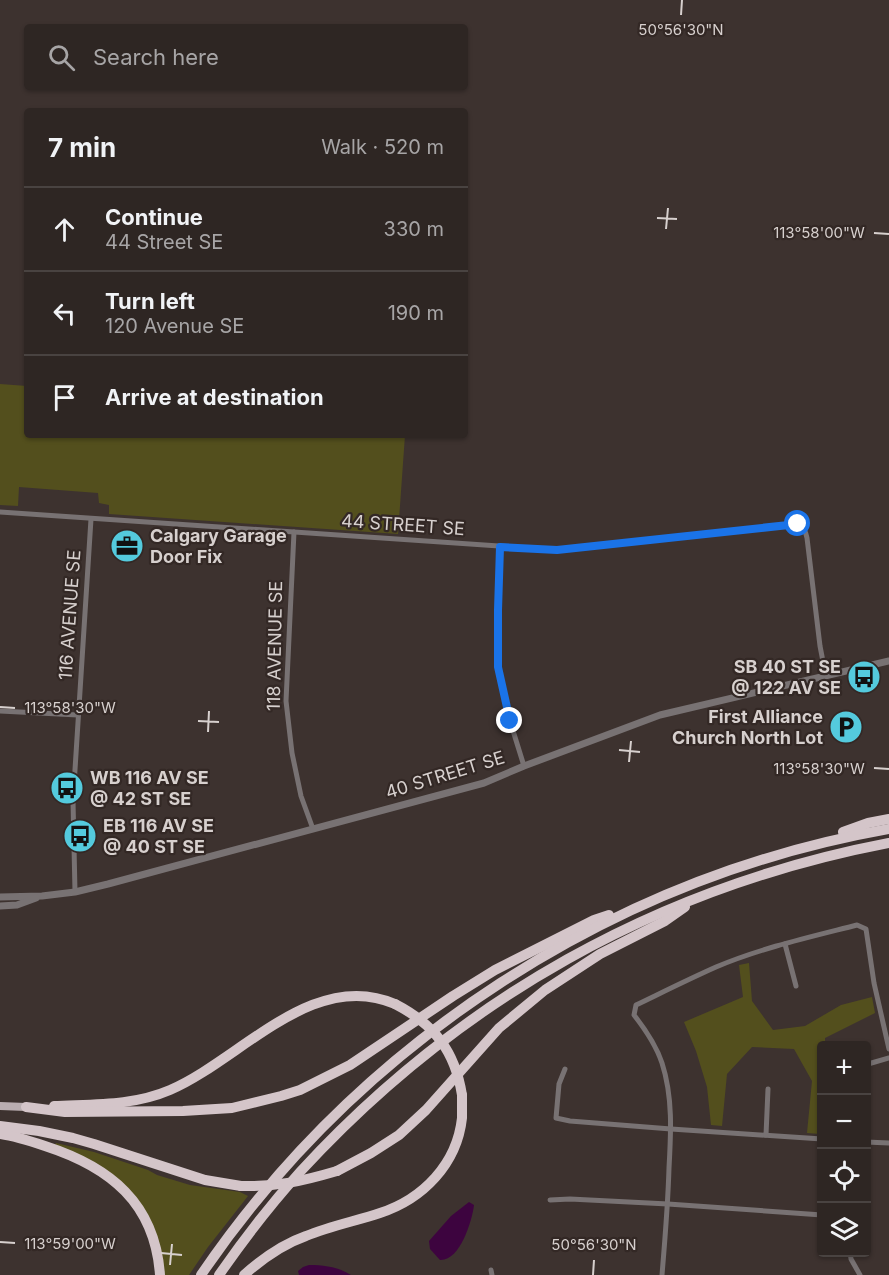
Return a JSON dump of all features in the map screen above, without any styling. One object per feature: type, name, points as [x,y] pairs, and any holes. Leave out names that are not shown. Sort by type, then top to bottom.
[{"type":"highway","points":[[790,852],[868,823],[889,819]]},
{"type":"highway","points":[[26,1107],[64,1112],[183,1112],[232,1107],[265,1101],[290,1093],[325,1079],[350,1065],[495,970],[594,920],[790,852],[850,836],[889,830]]},
{"type":"highway","points":[[219,1275],[265,1213],[300,1172],[366,1106],[444,1038],[500,1000],[565,959],[645,919],[699,897],[765,873],[830,855],[889,843]]},
{"type":"highway","points":[[0,1126],[39,1131],[94,1143],[205,1180],[241,1186],[279,1185],[337,1171],[371,1154],[399,1135],[426,1110],[499,1028],[545,990],[600,954],[665,921],[699,897]]},
{"type":"highway","points":[[201,1275],[255,1204],[290,1163],[387,1067],[462,1009],[524,968],[594,928],[652,901]]},
{"type":"highway","points":[[26,1107],[129,1102],[152,1096],[197,1076],[288,1016],[318,1002],[341,996],[374,998],[395,1004],[418,1017],[446,1048],[456,1070],[462,1095],[462,1117],[455,1147],[445,1166],[413,1198],[393,1209],[304,1236],[267,1257],[244,1275]]},
{"type":"highway","points":[[0,1134],[69,1154],[113,1179],[138,1206],[149,1226],[157,1251],[160,1275]]},
{"type":"main road","points":[[0,1106],[26,1107]]},
{"type":"street","name":"44 STREET SE","points":[[0,512],[557,550],[798,524],[806,532],[826,677]]},
{"type":"street","name":"116 AVENUE SE","points":[[75,892],[73,801],[91,519]]},
{"type":"street","name":"118 AVENUE SE","points":[[294,532],[286,701],[294,764],[301,796],[313,830]]},
{"type":"street","points":[[500,547],[498,667],[510,721],[524,766]]},
{"type":"street","name":"40 STREET SE","points":[[0,897],[75,892],[153,873],[483,783],[660,715],[889,661]]},
{"type":"street","points":[[0,711],[78,715]]},
{"type":"street","name":"40 STREET SE","points":[[0,906],[17,905],[42,896]]},
{"type":"street","points":[[662,1275],[668,1204],[670,1102],[661,1062],[646,1031],[634,1015],[636,1005],[716,967],[785,944],[857,925],[866,929],[874,983],[889,1049]]},
{"type":"street","points":[[785,944],[796,986]]},
{"type":"street","points":[[871,1063],[889,1058]]},
{"type":"street","points":[[565,1069],[559,1084],[556,1118],[581,1122],[817,1139]]},
{"type":"street","points":[[766,1135],[768,1089]]},
{"type":"street","points":[[871,1142],[889,1143]]},
{"type":"street","points":[[550,1200],[668,1204],[817,1215]]},
{"type":"street","points":[[851,1257],[860,1275]]},
{"type":"shaded area","points":[[0,384],[24,386],[24,438],[405,438],[398,534],[109,514],[109,505],[99,503],[98,493],[19,487],[18,506],[0,505]]},
{"type":"shaded area","points":[[749,963],[752,1001],[773,1030],[805,1026],[841,1005],[872,997],[875,1013],[825,1038],[825,1041],[817,1041],[817,1134],[807,1133],[812,1081],[794,1049],[752,1047],[727,1074],[722,1126],[711,1125],[707,1087],[684,1022],[743,997],[739,965]]},
{"type":"shaded area","points":[[56,1143],[94,1152],[190,1185],[240,1192],[248,1196],[189,1275],[164,1275],[137,1200],[55,1145]]},
{"type":"shaded area","points":[[469,1202],[474,1205],[464,1239],[453,1254],[447,1259],[440,1260],[430,1249],[429,1241],[451,1216]]},
{"type":"shaded area","points":[[309,1265],[331,1267],[351,1275],[299,1275],[298,1271]]},
{"type":"place","name":"Calgary Garage Door Fix","points":[[127,546]]},
{"type":"place","name":"SB 40 ST SE @ 122 AV SE","points":[[864,677]]},
{"type":"place","name":"First Alliance Church North Lot","points":[[846,727]]},
{"type":"place","name":"WB 116 AV SE @ 42 ST SE","points":[[67,788]]},
{"type":"place","name":"EB 116 AV SE @ 40 ST SE","points":[[80,836]]},
{"type":"route","points":[[510,721],[498,667],[500,547],[557,550],[798,524]]}]
